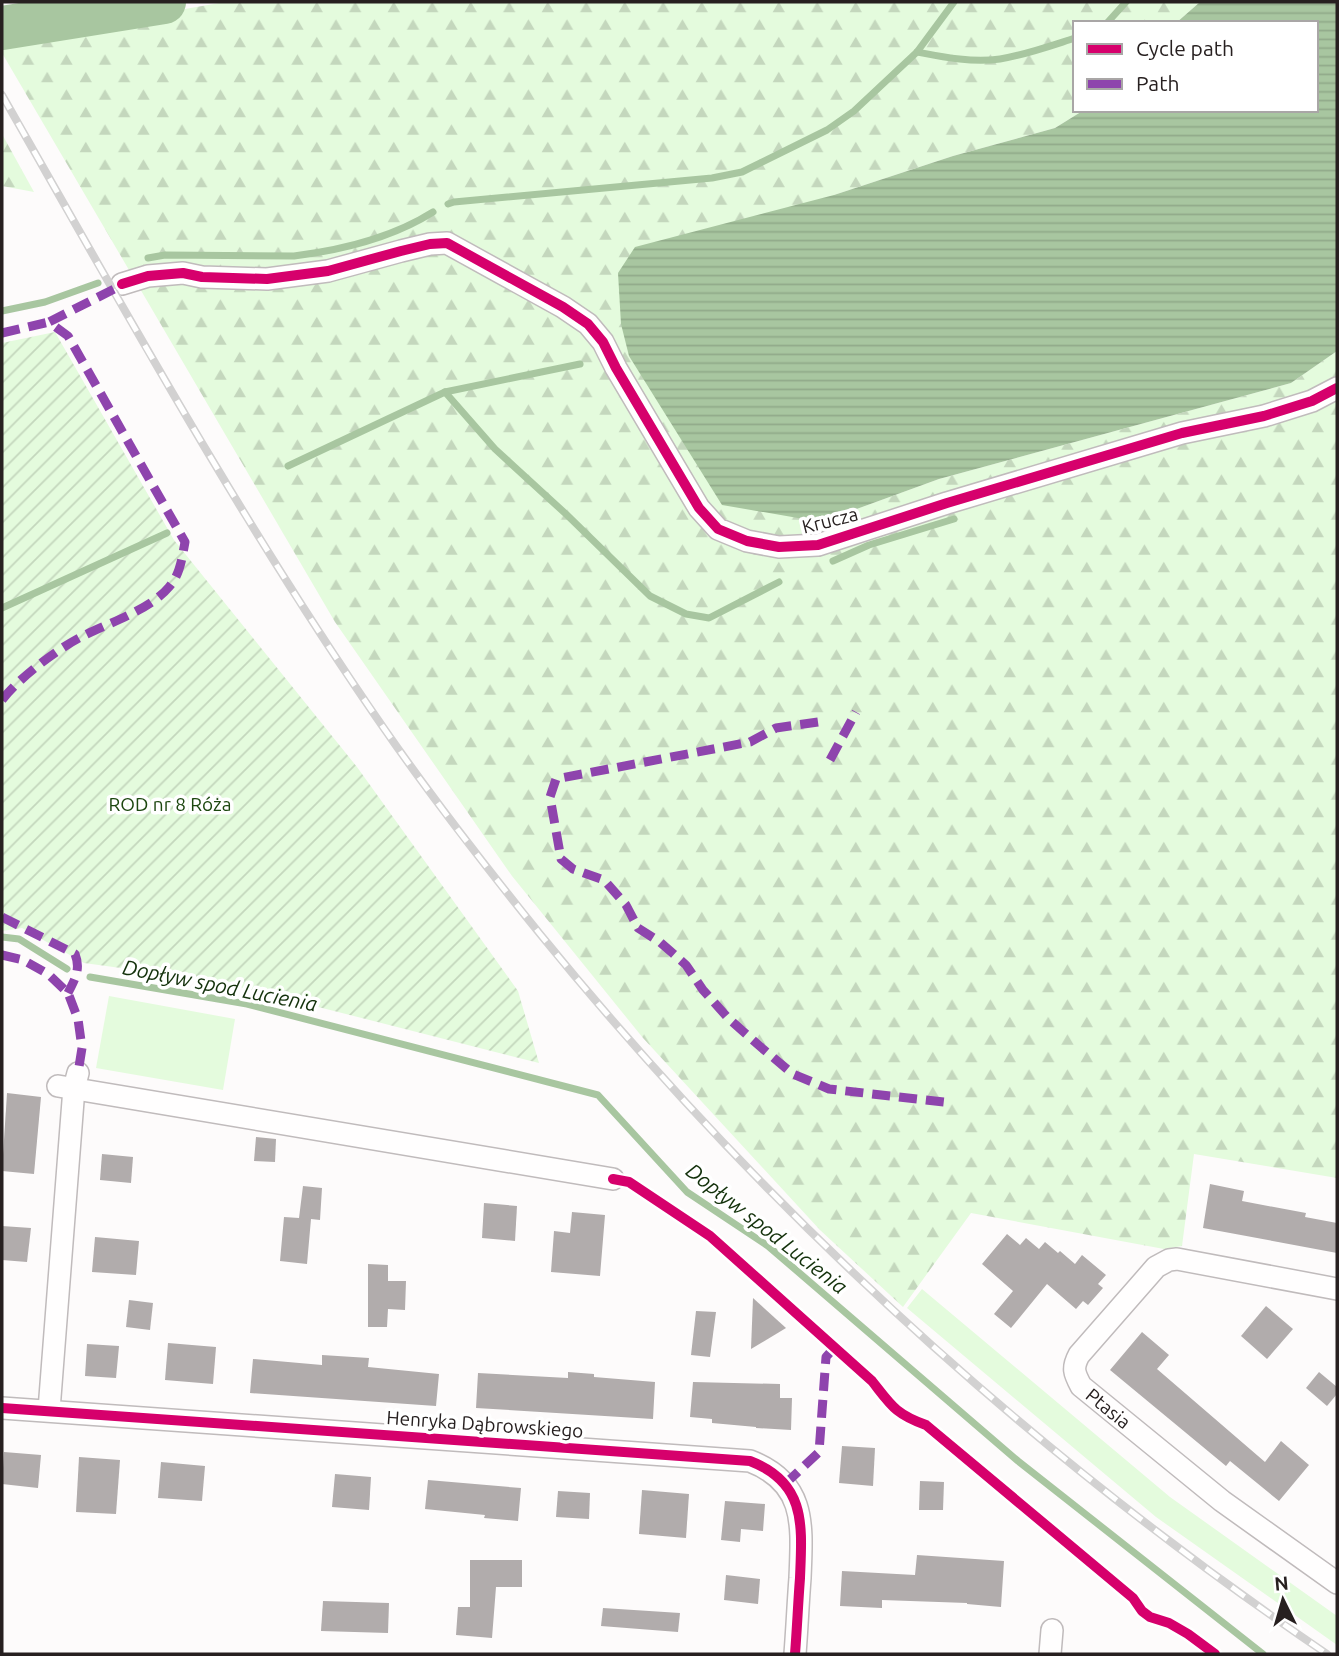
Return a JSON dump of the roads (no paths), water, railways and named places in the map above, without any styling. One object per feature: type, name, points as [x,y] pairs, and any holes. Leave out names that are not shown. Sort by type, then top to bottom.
[{"type":"street","name":"Krucza","points":[[122,284],[148,276],[183,273],[202,277],[267,279],[328,271],[430,244],[447,243],[563,307],[588,324],[603,342],[699,508],[718,529],[747,541],[779,547],[818,545],[947,503],[1182,433],[1264,416],[1312,401],[1337,388]]},
{"type":"street","points":[[49,1410],[70,1082],[613,1179]]},
{"type":"street","name":"Ptasia","points":[[1337,1289],[1177,1259],[1169,1260],[1156,1267],[1074,1363],[1075,1375],[1081,1386],[1223,1501],[1337,1583]]},
{"type":"street","name":"Henryka Dąbrowskiego","points":[[2,1408],[750,1461],[776,1474],[791,1493],[799,1516],[802,1542],[795,1654]]},
{"type":"street","points":[[1050,1654],[1052,1630]]},
{"type":"waterway","points":[[2,28],[164,2]]},
{"type":"waterway","points":[[448,204],[712,178],[742,172],[827,130],[854,111],[917,52],[954,2]]},
{"type":"waterway","points":[[1109,21],[1126,2]]},
{"type":"waterway","points":[[917,52],[958,59],[989,60],[1019,55],[1073,39]]},
{"type":"waterway","points":[[148,258],[165,255],[294,256],[384,236],[433,212]]},
{"type":"waterway","points":[[2,311],[45,302],[98,283]]},
{"type":"waterway","points":[[288,466],[445,392],[580,364]]},
{"type":"waterway","points":[[445,392],[495,449],[650,596],[686,614],[709,618],[779,582]]},
{"type":"waterway","points":[[833,561],[869,545],[954,519]]},
{"type":"waterway","points":[[2,608],[167,533]]},
{"type":"waterway","name":"Dopływ spod Lucienia","points":[[2,937],[19,939],[67,969]]},
{"type":"waterway","name":"Dopływ spod Lucienia","points":[[90,977],[247,1004],[598,1095],[687,1192],[768,1246],[1018,1461],[1263,1654]]},
{"type":"railway","points":[[2,95],[186,416],[331,651],[460,832],[540,934],[627,1037],[717,1136],[810,1231],[907,1323],[1111,1496],[1217,1577],[1327,1654]]},
{"type":"park label","name":"ROD nr 8 Róża","points":[[170,804]]}]
